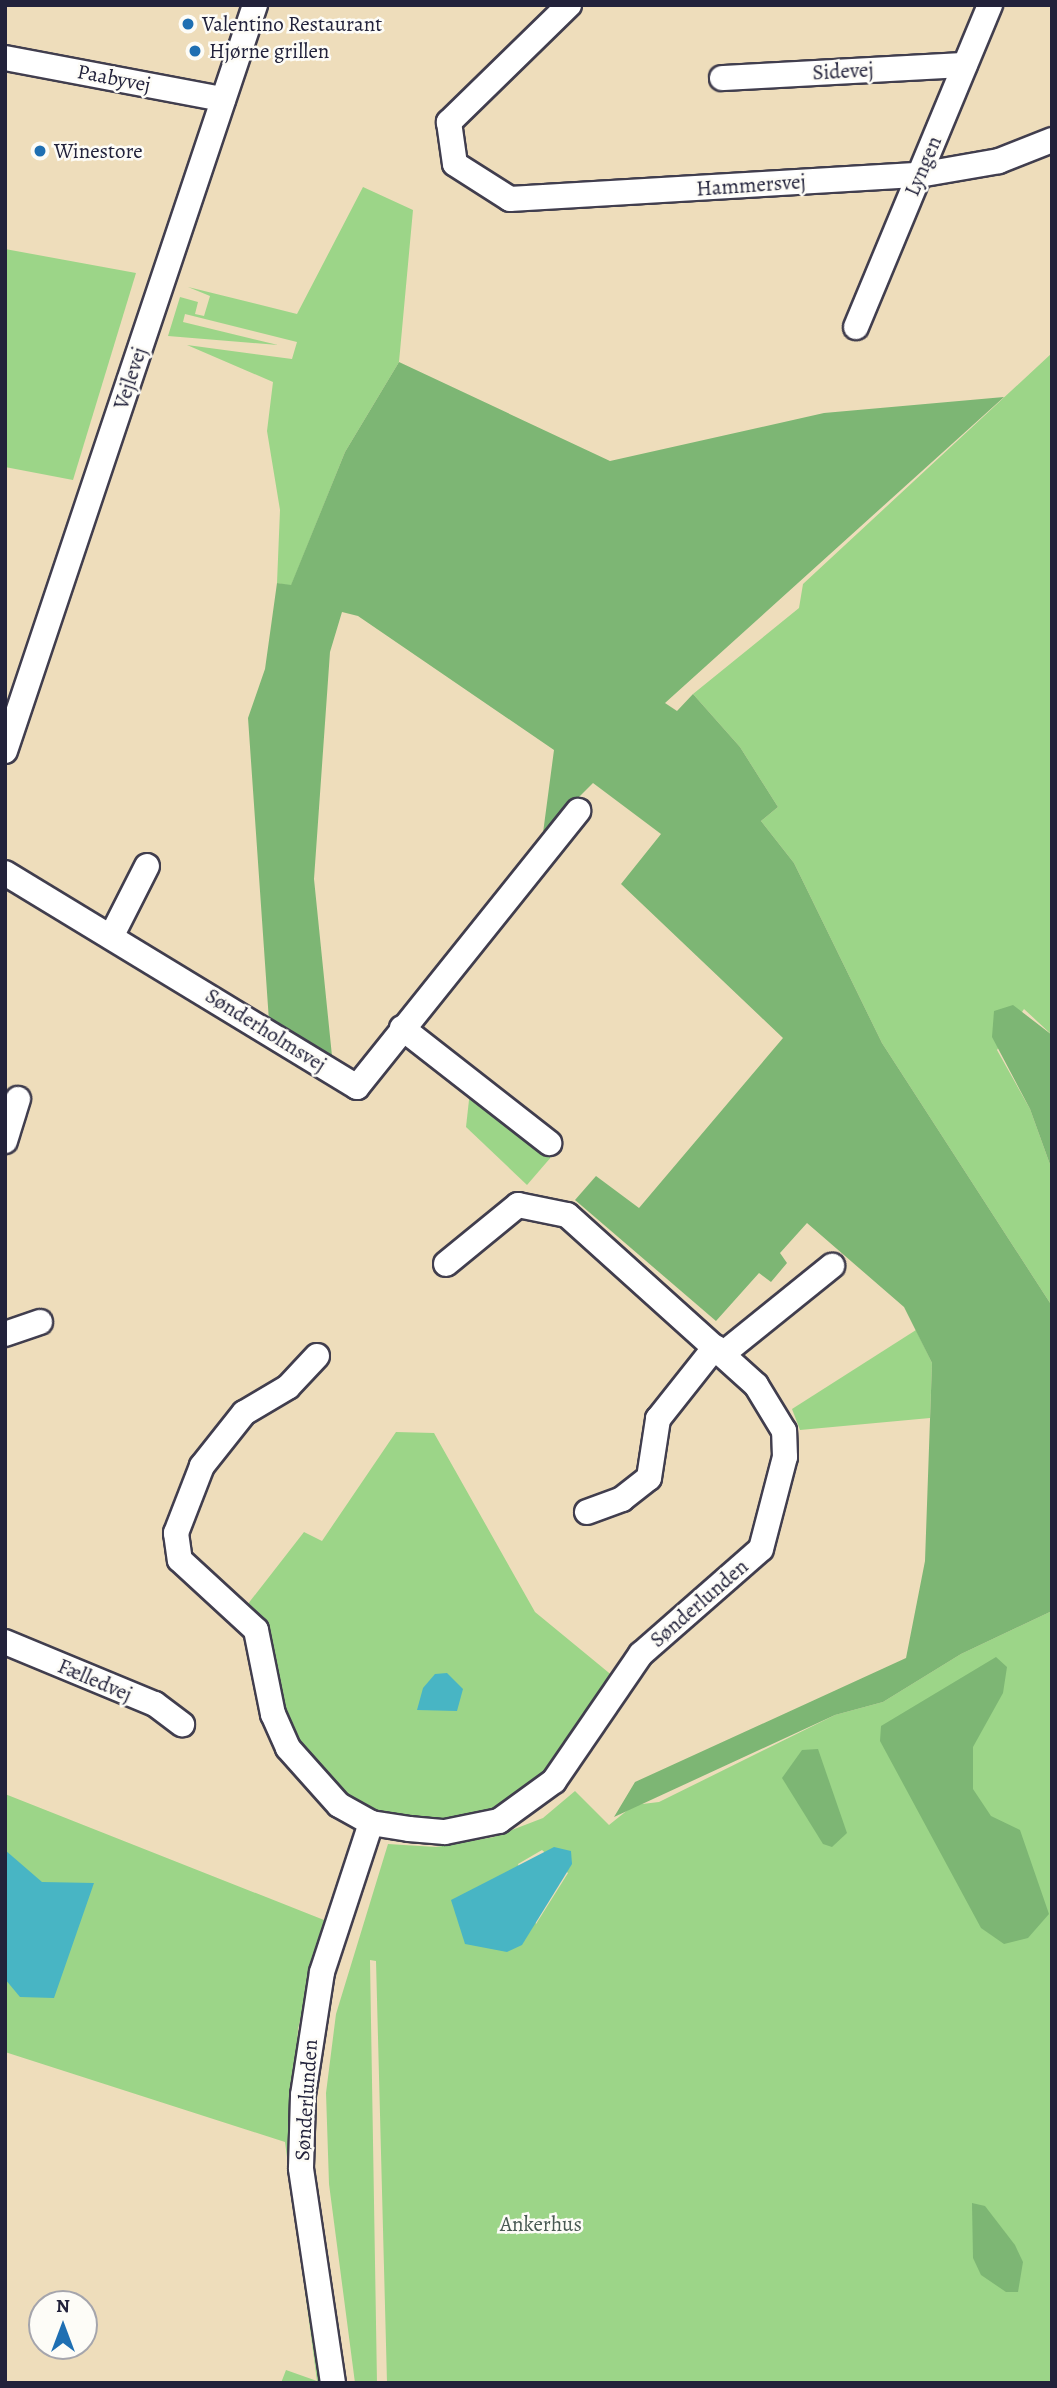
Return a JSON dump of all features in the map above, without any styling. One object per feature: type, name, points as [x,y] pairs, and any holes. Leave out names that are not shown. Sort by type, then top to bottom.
[{"type":"street","name":"Vejlevej","points":[[5,751],[255,5]]},
{"type":"street","name":"Hammersvej","points":[[569,5],[460,106],[449,122],[455,164],[510,199],[919,175],[999,161],[1052,140]]},
{"type":"street","name":"Lyngen","points":[[856,327],[990,5]]},
{"type":"street","name":"Paabyvej","points":[[5,58],[223,99]]},
{"type":"street","name":"Sidevej","points":[[722,78],[965,65]]},
{"type":"street","name":"Sønderholmsvej","points":[[5,873],[113,933],[357,1087],[578,811]]},
{"type":"street","points":[[113,933],[147,866]]},
{"type":"street","points":[[402,1028],[549,1143]]},
{"type":"street","points":[[5,1141],[18,1099]]},
{"type":"street","name":"Sønderlunden","points":[[317,1356],[288,1387],[244,1413],[218,1444],[195,1482],[175,1549],[192,1576],[256,1630],[273,1714],[288,1748],[315,1784],[371,1823],[445,1832],[499,1821],[525,1805],[578,1752],[641,1654],[761,1549],[785,1457],[784,1431],[766,1396],[719,1350],[568,1215],[541,1207],[509,1211],[446,1264]]},
{"type":"street","points":[[587,1511],[622,1499],[649,1478],[658,1419],[719,1350],[832,1266]]},
{"type":"street","points":[[5,1334],[40,1322]]},
{"type":"street","name":"Fælledvej","points":[[5,1642],[155,1704],[182,1724]]},
{"type":"street","name":"Sønderlunden","points":[[333,2383],[301,2168],[303,2095],[322,1972],[371,1823]]},
{"type":"green space","points":[[363,187],[413,210],[399,362],[345,452],[291,586],[277,583],[280,510],[267,431],[273,382],[187,345],[292,359],[297,342],[185,314],[183,322],[278,345],[168,336],[180,297],[198,302],[195,314],[204,316],[210,296],[188,287],[297,314]]},
{"type":"green space","points":[[5,249],[136,273],[73,480],[5,467]]},
{"type":"green space","points":[[1052,353],[1052,1035],[1024,1009],[997,1050],[1030,1109],[1052,1170],[1052,1306],[882,1043],[794,863],[761,821],[778,807],[740,747],[693,694],[799,608],[803,584]]},
{"type":"green space","points":[[399,362],[610,461],[824,413],[1004,397],[665,703],[677,711],[693,694],[740,747],[778,807],[761,821],[794,863],[882,1043],[1052,1306],[1052,1611],[961,1654],[883,1702],[835,1715],[614,1817],[635,1782],[906,1658],[925,1561],[932,1363],[904,1307],[807,1223],[780,1253],[787,1263],[771,1282],[759,1273],[716,1321],[575,1200],[596,1176],[639,1208],[783,1038],[621,884],[661,834],[593,783],[543,833],[554,750],[358,616],[342,612],[330,652],[314,879],[332,1056],[269,1021],[248,718],[265,669],[277,583],[291,585],[345,452]]},
{"type":"green space","points":[[1013,1005],[1052,1035],[1052,1170],[1030,1109],[992,1037],[994,1011]]},
{"type":"green space","points":[[470,1091],[552,1156],[527,1185],[466,1127]]},
{"type":"green space","points":[[916,1330],[932,1363],[930,1418],[800,1430],[792,1409]]},
{"type":"green space","points":[[396,1432],[434,1433],[535,1612],[614,1677],[556,1764],[488,1814],[450,1821],[386,1816],[347,1801],[287,1734],[271,1635],[244,1609],[304,1532],[322,1541]]},
{"type":"green space","name":"Ankerhus","points":[[1052,1611],[1052,2383],[387,2383],[376,1961],[370,1960],[377,2383],[355,2383],[329,2184],[326,2093],[336,2014],[388,1844],[436,1847],[494,1837],[543,1818],[575,1791],[609,1825],[634,1805],[659,1802],[835,1715],[883,1702],[961,1654]],"holes":[[[542,1850],[568,1873],[536,1924],[518,1864]]]},
{"type":"green space","points":[[996,1657],[1007,1667],[1003,1693],[973,1747],[973,1789],[991,1816],[1020,1830],[1049,1914],[1028,1938],[1004,1944],[981,1928],[880,1741],[881,1726]]},
{"type":"green space","points":[[818,1749],[847,1833],[832,1847],[823,1844],[782,1778],[802,1750]]},
{"type":"green space","points":[[5,1794],[324,1920],[298,2029],[292,2119],[323,2383],[281,2383],[286,2370],[317,2381],[285,2142],[5,2052]]},
{"type":"green space","points":[[972,2203],[985,2206],[1015,2245],[1023,2262],[1018,2292],[1006,2292],[981,2275],[973,2258]]},
{"type":"water","points":[[447,1673],[463,1689],[457,1711],[417,1710],[423,1688],[435,1674]]},
{"type":"water","points":[[554,1847],[571,1851],[572,1864],[522,1945],[507,1952],[465,1944],[451,1900]]},
{"type":"water","points":[[5,1850],[42,1882],[94,1883],[54,1998],[20,1997],[5,1979]]},
{"type":"place","name":"Valentino Restaurant","points":[[188,24]]},
{"type":"place","name":"Hjørne grillen","points":[[195,51]]},
{"type":"place","name":"Winestore","points":[[40,151]]}]
